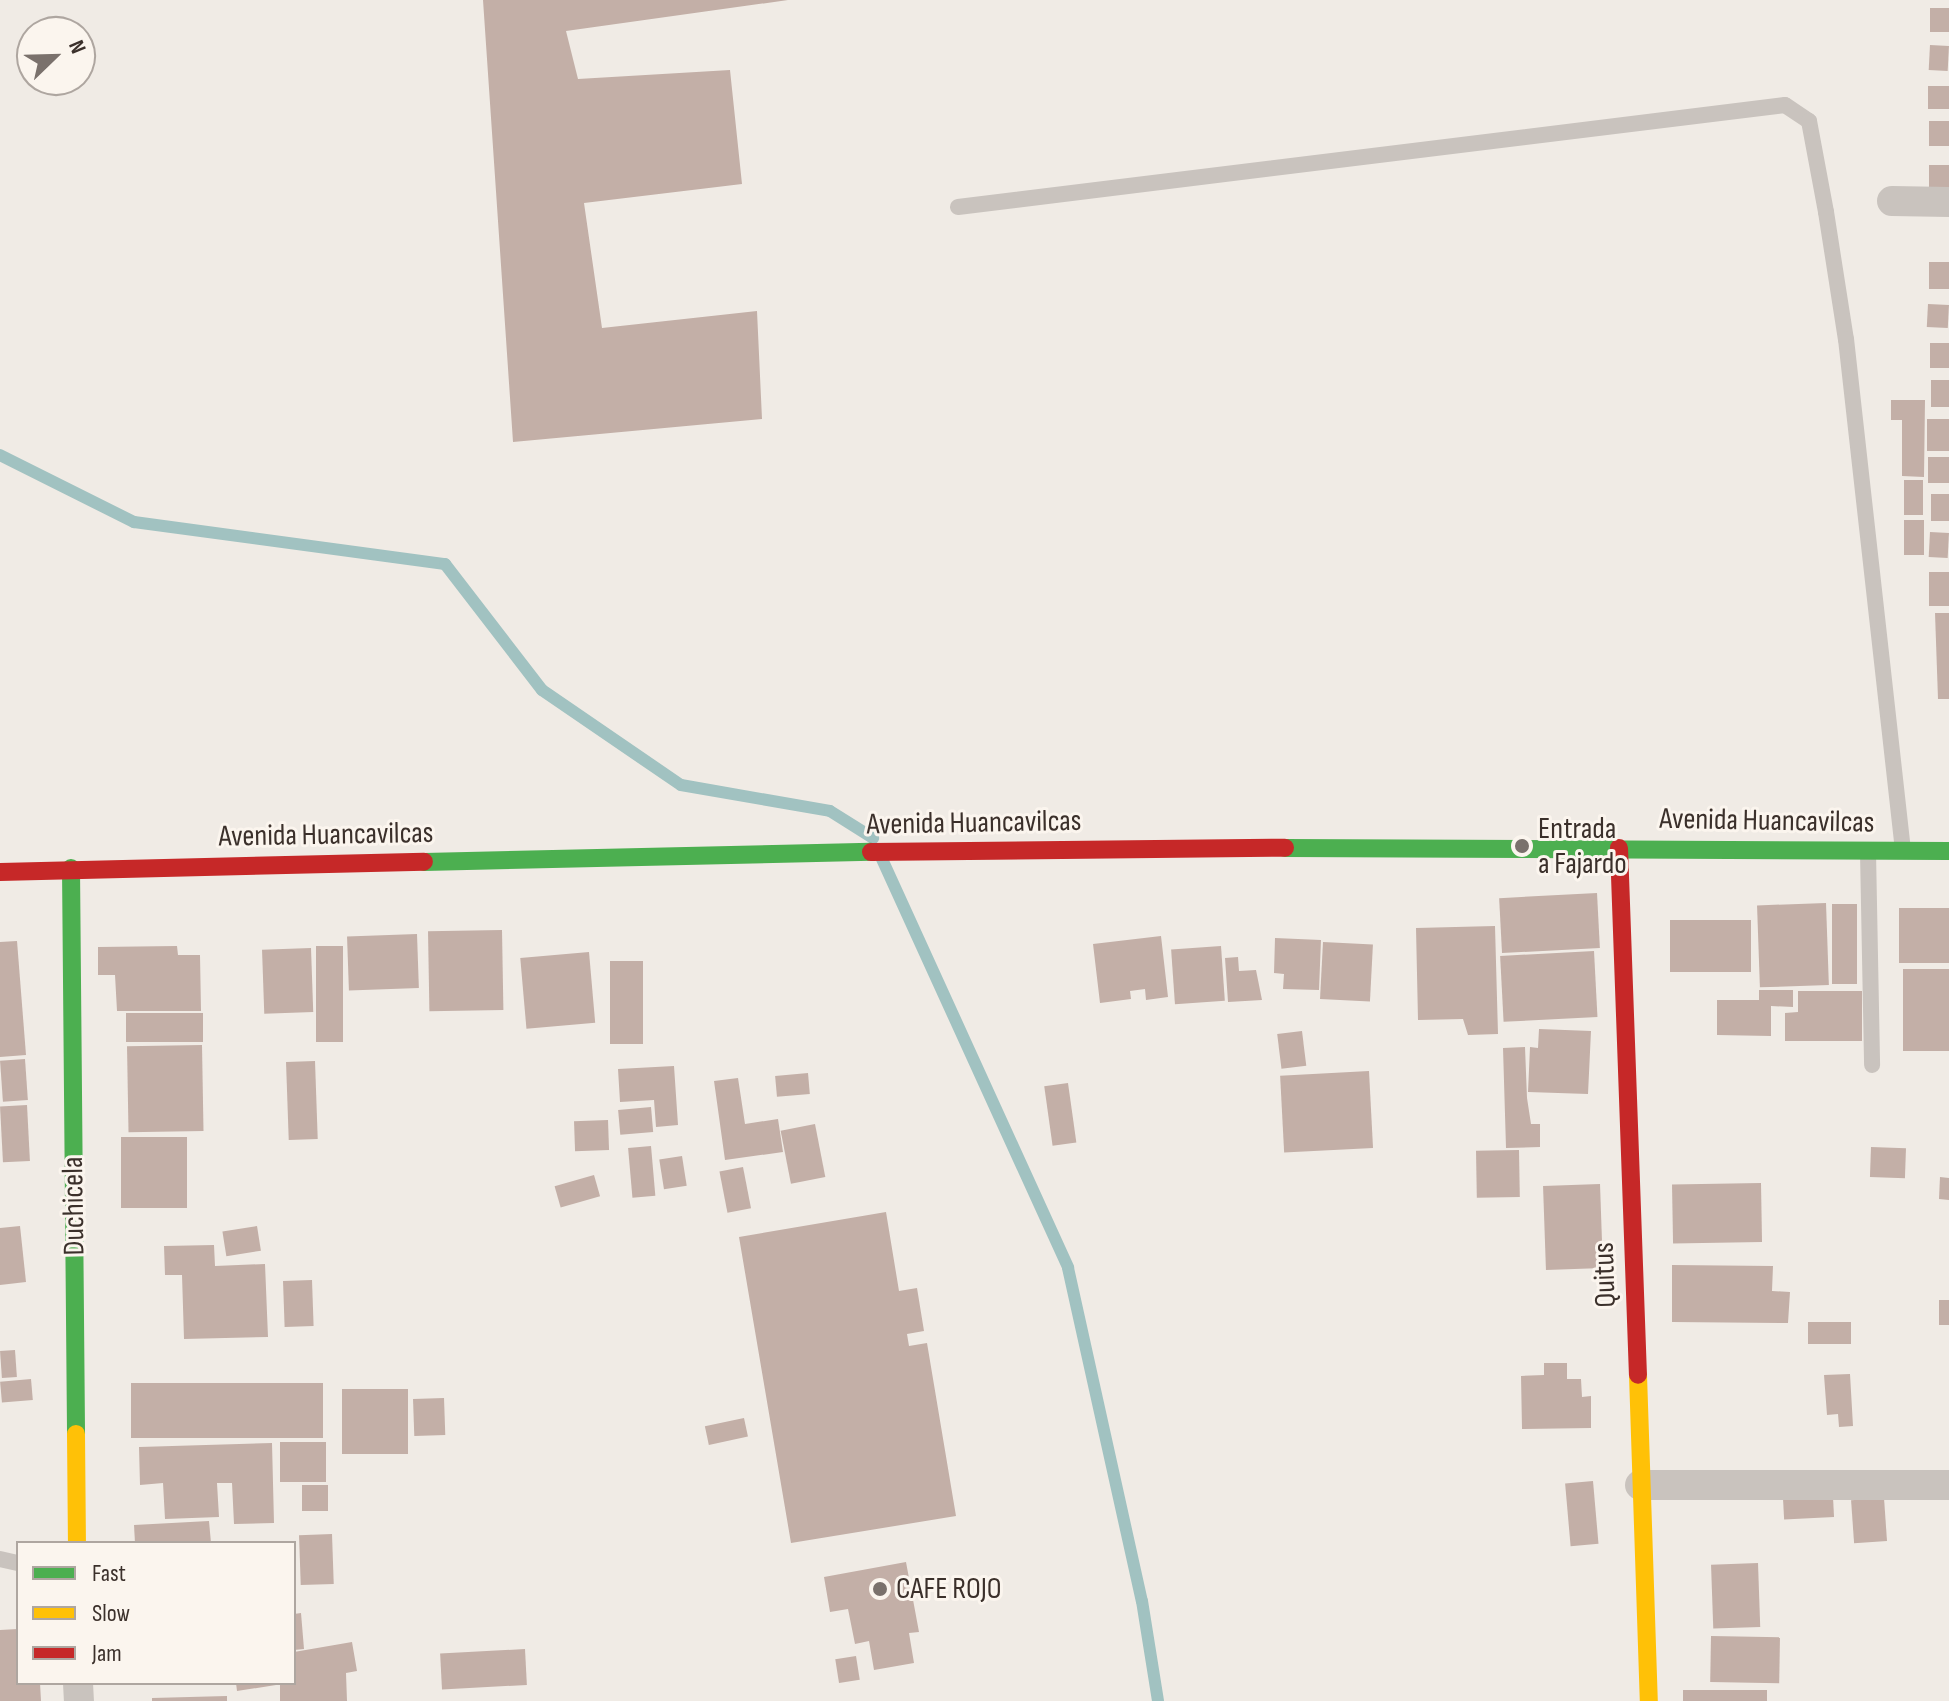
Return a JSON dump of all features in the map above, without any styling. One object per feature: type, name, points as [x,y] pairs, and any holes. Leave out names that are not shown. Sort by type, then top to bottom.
[{"type":"street","points":[[1892,201],[1949,202]]},
{"type":"street","name":"Avenida Huancavilcas","points":[[0,872],[914,851],[1619,848],[1949,851]]},
{"type":"street","name":"Quitus","points":[[1619,848],[1649,1701]]},
{"type":"street","name":"Duchicela","points":[[71,868],[77,1541]]},
{"type":"street","points":[[1640,1485],[1949,1485]]},
{"type":"lane","points":[[958,207],[1785,105],[1809,121],[1846,339],[1903,851]]},
{"type":"lane","points":[[1868,850],[1872,1065]]},
{"type":"building","points":[[483,0],[788,0],[566,31],[578,79],[730,70],[742,184],[584,203],[602,328],[757,311],[762,419],[513,442]]},
{"type":"building","points":[[1930,8],[1949,8],[1949,32],[1930,32]]},
{"type":"building","points":[[1930,45],[1949,46],[1948,71],[1929,70]]},
{"type":"building","points":[[1928,86],[1949,86],[1949,109],[1928,109]]},
{"type":"building","points":[[1929,121],[1949,121],[1949,146],[1929,146]]},
{"type":"building","points":[[1929,165],[1949,165],[1949,196],[1929,196]]},
{"type":"building","points":[[1929,262],[1949,262],[1949,289],[1929,289]]},
{"type":"building","points":[[1928,304],[1949,305],[1948,328],[1927,327]]},
{"type":"building","points":[[1930,343],[1949,343],[1949,368],[1930,368]]},
{"type":"building","points":[[1931,380],[1949,380],[1949,407],[1931,407]]},
{"type":"building","points":[[1891,400],[1925,400],[1924,477],[1902,476],[1902,420],[1891,420]]},
{"type":"building","points":[[1927,419],[1949,419],[1949,451],[1927,451]]},
{"type":"building","points":[[1928,457],[1949,457],[1949,483],[1928,483]]},
{"type":"building","points":[[1904,480],[1923,480],[1923,515],[1904,515]]},
{"type":"building","points":[[1931,494],[1949,494],[1949,521],[1931,521]]},
{"type":"building","points":[[1904,520],[1924,520],[1924,555],[1904,555]]},
{"type":"building","points":[[1930,532],[1949,533],[1948,558],[1929,557]]},
{"type":"building","points":[[1929,572],[1949,572],[1949,606],[1929,606]]},
{"type":"building","points":[[1935,613],[1949,613],[1949,699],[1938,699]]},
{"type":"building","points":[[1597,893],[1600,948],[1502,953],[1499,898]]},
{"type":"building","points":[[1826,903],[1829,985],[1760,987],[1757,905]]},
{"type":"building","points":[[1832,904],[1857,904],[1857,984],[1832,984]]},
{"type":"building","points":[[1899,908],[1949,908],[1949,963],[1899,963]]},
{"type":"building","points":[[1670,920],[1751,920],[1751,972],[1670,972]]},
{"type":"building","points":[[1495,926],[1498,1034],[1468,1035],[1463,1019],[1418,1020],[1416,928]]},
{"type":"building","points":[[502,930],[503,1010],[429,1011],[428,931]]},
{"type":"building","points":[[417,934],[419,988],[349,990],[347,936]]},
{"type":"building","points":[[1161,936],[1168,997],[1146,1000],[1145,989],[1130,991],[1131,999],[1100,1003],[1093,944]]},
{"type":"building","points":[[1275,938],[1321,940],[1319,990],[1283,989],[1284,974],[1274,973]]},
{"type":"building","points":[[17,941],[26,1055],[0,1057],[0,942]]},
{"type":"building","points":[[1323,942],[1373,945],[1370,1002],[1320,999]]},
{"type":"building","points":[[177,946],[178,955],[200,955],[201,1011],[117,1011],[115,975],[98,975],[98,947]]},
{"type":"building","points":[[316,946],[343,946],[343,1042],[316,1042]]},
{"type":"building","points":[[1221,946],[1225,1001],[1175,1004],[1171,949]]},
{"type":"building","points":[[311,948],[313,1012],[264,1014],[262,950]]},
{"type":"building","points":[[1594,951],[1597,1017],[1504,1022],[1500,956]]},
{"type":"building","points":[[589,952],[595,1023],[526,1029],[520,958]]},
{"type":"building","points":[[1238,957],[1239,971],[1256,970],[1262,1000],[1228,1002],[1225,958]]},
{"type":"building","points":[[610,961],[643,961],[643,1044],[610,1044]]},
{"type":"building","points":[[1903,969],[1949,969],[1949,1051],[1903,1051]]},
{"type":"building","points":[[1759,990],[1793,990],[1793,1007],[1771,1006],[1771,1036],[1717,1035],[1717,1000],[1759,1000]]},
{"type":"building","points":[[1798,991],[1862,991],[1862,1041],[1785,1041],[1785,1013],[1798,1012]]},
{"type":"building","points":[[126,1013],[203,1013],[203,1042],[126,1042]]},
{"type":"building","points":[[1539,1029],[1591,1031],[1588,1094],[1528,1092],[1530,1047],[1538,1048]]},
{"type":"building","points":[[1302,1031],[1306,1066],[1281,1069],[1277,1034]]},
{"type":"building","points":[[202,1045],[204,1131],[129,1132],[127,1046]]},
{"type":"building","points":[[1525,1047],[1527,1098],[1531,1124],[1540,1124],[1540,1147],[1506,1148],[1503,1048]]},
{"type":"building","points":[[25,1059],[28,1100],[3,1102],[0,1061]]},
{"type":"building","points":[[315,1061],[318,1139],[289,1140],[286,1062]]},
{"type":"building","points":[[674,1066],[678,1125],[656,1127],[654,1100],[620,1102],[618,1069]]},
{"type":"building","points":[[1369,1071],[1373,1148],[1284,1153],[1280,1076]]},
{"type":"building","points":[[808,1073],[810,1094],[777,1097],[775,1076]]},
{"type":"building","points":[[738,1078],[745,1124],[778,1119],[783,1152],[725,1160],[714,1081]]},
{"type":"building","points":[[1068,1083],[1076,1142],[1053,1146],[1044,1086]]},
{"type":"building","points":[[27,1105],[30,1161],[3,1162],[0,1106]]},
{"type":"building","points":[[651,1107],[653,1132],[620,1135],[618,1110]]},
{"type":"building","points":[[608,1120],[609,1150],[575,1151],[574,1121]]},
{"type":"building","points":[[815,1124],[825,1177],[791,1184],[781,1131]]},
{"type":"building","points":[[121,1137],[187,1137],[187,1208],[121,1208]]},
{"type":"building","points":[[651,1146],[655,1196],[632,1198],[628,1148]]},
{"type":"building","points":[[1871,1147],[1906,1148],[1905,1178],[1870,1177]]},
{"type":"building","points":[[1519,1150],[1520,1197],[1477,1198],[1476,1151]]},
{"type":"building","points":[[682,1156],[687,1186],[664,1189],[659,1160]]},
{"type":"building","points":[[743,1167],[751,1208],[727,1213],[719,1172]]},
{"type":"building","points":[[594,1175],[600,1196],[561,1207],[555,1186]]},
{"type":"building","points":[[1940,1177],[1949,1178],[1949,1200],[1939,1199]]},
{"type":"building","points":[[1761,1183],[1762,1242],[1673,1244],[1672,1185]]},
{"type":"building","points":[[1600,1184],[1603,1268],[1546,1270],[1543,1186]]},
{"type":"building","points":[[886,1212],[899,1291],[917,1288],[924,1331],[907,1334],[909,1346],[927,1343],[956,1516],[791,1543],[739,1237]]},
{"type":"building","points":[[20,1226],[26,1282],[0,1285],[0,1228]]},
{"type":"building","points":[[257,1226],[261,1251],[226,1256],[222,1231]]},
{"type":"building","points":[[214,1245],[215,1266],[265,1264],[268,1337],[184,1339],[182,1275],[165,1275],[164,1246]]},
{"type":"building","points":[[1672,1265],[1773,1266],[1772,1291],[1790,1292],[1788,1323],[1672,1322]]},
{"type":"building","points":[[312,1280],[314,1326],[285,1327],[283,1281]]},
{"type":"building","points":[[1939,1300],[1949,1300],[1949,1325],[1939,1325]]},
{"type":"building","points":[[1808,1322],[1851,1322],[1851,1344],[1808,1344]]},
{"type":"building","points":[[15,1350],[17,1377],[2,1378],[0,1351]]},
{"type":"building","points":[[1544,1363],[1567,1363],[1567,1379],[1581,1379],[1582,1397],[1591,1396],[1591,1428],[1522,1429],[1521,1376],[1544,1375]]},
{"type":"building","points":[[1850,1374],[1853,1426],[1839,1427],[1838,1414],[1827,1415],[1824,1375]]},
{"type":"building","points":[[31,1379],[33,1400],[2,1403],[0,1382]]},
{"type":"building","points":[[131,1383],[323,1383],[323,1438],[131,1438]]},
{"type":"building","points":[[342,1389],[408,1389],[408,1454],[342,1454]]},
{"type":"building","points":[[444,1398],[445,1435],[414,1436],[413,1399]]},
{"type":"building","points":[[744,1418],[748,1437],[709,1445],[705,1426]]},
{"type":"building","points":[[280,1442],[326,1442],[326,1482],[280,1482]]},
{"type":"building","points":[[272,1443],[274,1523],[234,1524],[232,1483],[217,1483],[219,1517],[165,1519],[163,1483],[140,1485],[139,1447]]},
{"type":"building","points":[[1593,1481],[1598,1544],[1571,1546],[1565,1483]]},
{"type":"building","points":[[302,1485],[328,1485],[328,1511],[302,1511]]},
{"type":"building","points":[[1833,1497],[1834,1517],[1784,1520],[1783,1500]]},
{"type":"building","points":[[1884,1498],[1887,1541],[1854,1543],[1851,1500]]},
{"type":"building","points":[[209,1521],[211,1541],[135,1541],[134,1525]]},
{"type":"building","points":[[332,1534],[334,1584],[301,1585],[299,1535]]},
{"type":"building","points":[[906,1562],[919,1632],[909,1633],[914,1663],[874,1670],[869,1641],[855,1644],[848,1609],[830,1612],[824,1577]]},
{"type":"building","points":[[1758,1563],[1760,1627],[1713,1629],[1711,1565]]},
{"type":"building","points":[[301,1613],[304,1649],[296,1650],[296,1614]]},
{"type":"building","points":[[16,1629],[16,1685],[40,1685],[41,1701],[0,1701],[0,1630]]},
{"type":"building","points":[[1711,1636],[1780,1637],[1779,1683],[1710,1682]]},
{"type":"building","points":[[352,1642],[357,1671],[346,1673],[347,1701],[280,1701],[280,1685],[296,1685],[296,1652]]},
{"type":"building","points":[[525,1649],[527,1685],[442,1689],[440,1653]]},
{"type":"building","points":[[856,1656],[860,1680],[839,1683],[835,1659]]},
{"type":"building","points":[[236,1685],[276,1685],[237,1691]]},
{"type":"building","points":[[1683,1690],[1767,1690],[1767,1701],[1683,1701]]},
{"type":"building","points":[[227,1696],[227,1701],[152,1701],[152,1698]]},
{"type":"waterway","points":[[0,455],[134,522],[445,564],[542,690],[681,785],[830,811],[873,838]]},
{"type":"waterway","points":[[882,859],[1068,1268],[1142,1601],[1158,1701]]},
{"type":"traffic: fast","points":[[1285,848],[1949,851]]},
{"type":"traffic: fast","points":[[424,862],[871,852]]},
{"type":"traffic: fast","points":[[71,868],[76,1434]]},
{"type":"traffic: slow","points":[[1638,1375],[1649,1701]]},
{"type":"traffic: slow","points":[[76,1434],[77,1541]]},
{"type":"traffic: jam","points":[[871,852],[1285,848]]},
{"type":"traffic: jam","points":[[1619,848],[1638,1375]]},
{"type":"traffic: jam","points":[[0,872],[424,862]]},
{"type":"place","name":"Entrada a Fajardo","points":[[1522,846]]},
{"type":"place","name":"CAFE ROJO","points":[[880,1589]]}]
